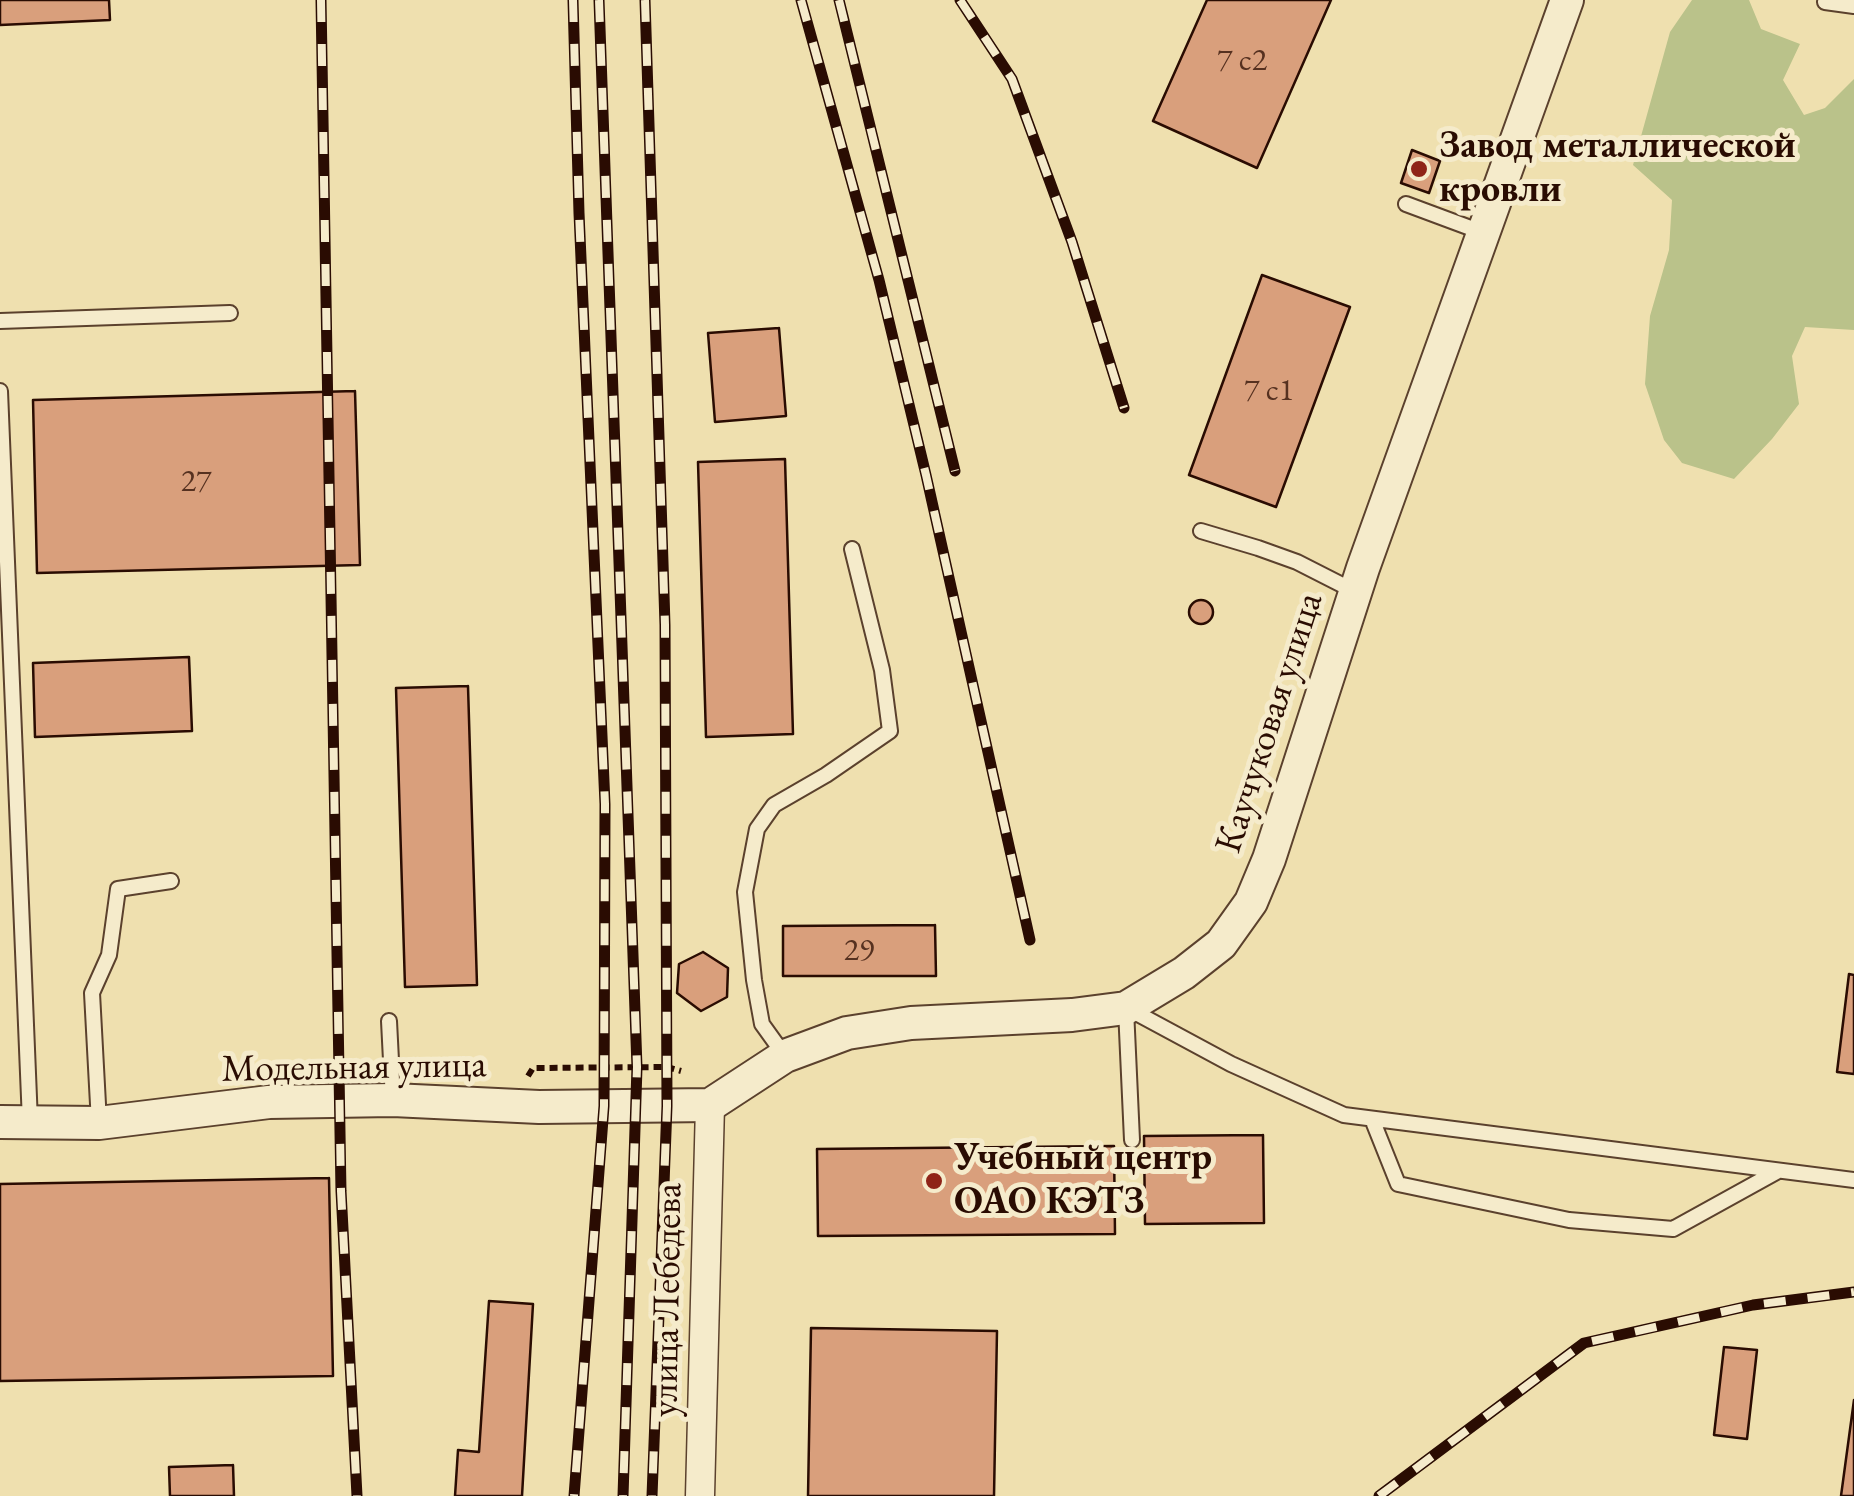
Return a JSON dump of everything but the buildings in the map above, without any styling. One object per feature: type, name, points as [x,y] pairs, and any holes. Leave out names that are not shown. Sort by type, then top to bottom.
[{"type":"street","name":"Каучуковая улица","points":[[710,1105],[785,1056],[847,1034],[911,1023],[1072,1015],[1126,1008],[1184,974],[1221,944],[1252,902],[1269,860],[1356,592],[1567,0]]},
{"type":"street","name":"Модельная улица","points":[[15,1122],[99,1123],[269,1102],[393,1100],[538,1107],[710,1105]]},
{"type":"street","name":"улица Лебедева","points":[[700,1496],[710,1105]]},
{"type":"lane","points":[[1824,2],[1854,6]]},
{"type":"lane","points":[[1406,204],[1484,233]]},
{"type":"lane","points":[[0,320],[230,312]]},
{"type":"lane","points":[[0,391],[15,1122]]},
{"type":"lane","points":[[1202,531],[1296,562],[1356,592]]},
{"type":"lane","points":[[785,1056],[762,1024],[754,980],[745,892],[757,829],[774,805],[890,732],[882,670],[852,549]]},
{"type":"lane","points":[[99,1123],[92,993],[110,955],[118,888],[171,881]]},
{"type":"lane","points":[[1126,1008],[1231,1064],[1344,1115],[1854,1180]]},
{"type":"lane","points":[[1126,1008],[1132,1140]]},
{"type":"lane","points":[[389,1021],[393,1100]]},
{"type":"lane","points":[[1372,1119],[1398,1184],[1569,1220],[1673,1229],[1779,1171]]},
{"type":"green space","points":[[1692,0],[1749,0],[1761,29],[1800,44],[1783,80],[1804,115],[1825,108],[1854,79],[1854,330],[1805,327],[1792,356],[1799,404],[1734,479],[1682,463],[1664,440],[1645,384],[1650,316],[1669,250],[1672,200],[1633,165],[1670,32]]},
{"type":"railway","points":[[321,0],[341,1191],[357,1496]]},
{"type":"railway","points":[[573,0],[605,804],[604,1106],[574,1496]]},
{"type":"railway","points":[[599,0],[637,1067],[623,1496]]},
{"type":"railway","points":[[645,0],[665,625],[667,1106],[652,1496]]},
{"type":"railway","points":[[801,0],[879,280],[1030,940]]},
{"type":"railway","points":[[839,0],[955,471]]},
{"type":"railway","points":[[960,0],[1012,79],[1072,242],[1124,408]]},
{"type":"railway","points":[[1379,1496],[1584,1343],[1753,1305],[1854,1292]]},
{"type":"place","name":"Завод металлической кровли","points":[[1419,169]]},
{"type":"place","name":"Учебный центр ОАО КЭТЗ","points":[[934,1181]]}]
